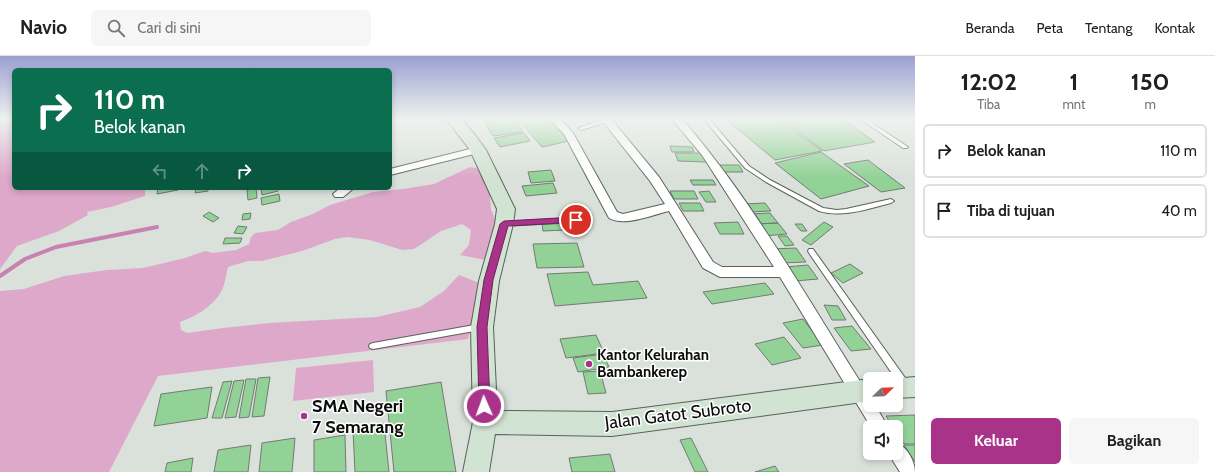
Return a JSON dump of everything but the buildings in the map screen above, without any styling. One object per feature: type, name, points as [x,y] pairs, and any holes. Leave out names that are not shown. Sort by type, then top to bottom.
[{"type":"main road","points":[[470,138],[478,150],[506,209],[504,224],[489,280],[482,327],[485,422],[476,472]]},
{"type":"main road","name":"Jalan Gatot Subroto","points":[[485,422],[612,424],[863,390]]},
{"type":"street","points":[[571,138],[613,215],[618,218],[623,218],[673,206]]},
{"type":"street","points":[[621,138],[655,178],[708,265],[714,270],[720,272],[784,272]]},
{"type":"street","points":[[694,138],[710,158],[863,390]]},
{"type":"street","points":[[392,172],[478,150]]},
{"type":"street","points":[[902,460],[910,472]]},
{"type":"lane","points":[[722,138],[747,167],[768,181],[821,210],[829,212],[848,210],[891,201]]},
{"type":"lane","points":[[892,138],[905,147]]},
{"type":"lane","points":[[504,224],[576,220]]},
{"type":"lane","points":[[811,251],[908,390]]},
{"type":"lane","points":[[373,346],[482,327]]},
{"type":"shaded area","points":[[0,138],[12,138],[12,190],[145,190],[145,196],[111,207],[87,212],[88,215],[59,231],[17,246],[0,269]]},
{"type":"shaded area","points":[[470,167],[481,169],[489,186],[491,209],[498,227],[491,258],[485,260],[460,255],[469,245],[471,230],[462,224],[441,231],[414,249],[402,250],[370,240],[347,237],[335,239],[302,251],[262,261],[248,261],[228,267],[224,286],[218,297],[203,310],[180,322],[181,330],[187,333],[269,323],[377,317],[420,307],[444,291],[459,275],[482,284],[468,339],[158,376],[109,472],[0,472],[0,291],[24,289],[64,276],[107,270],[143,268],[185,258],[205,251],[213,253],[236,250],[249,244],[251,237],[255,233],[278,230],[291,222],[313,214],[330,205],[373,192],[434,184]]},
{"type":"shaded area","points":[[373,360],[374,392],[293,401],[296,368]]},
{"type":"waterway","points":[[0,276],[25,259],[56,247],[157,227]]},
{"type":"place","name":"Kantor Kelurahan Bambankerep","points":[[589,364]]},
{"type":"place","name":"SMA Negeri 7 Semarang","points":[[304,416]]},
{"type":"route","points":[[484,406],[482,327],[489,280],[504,224],[576,220]]}]
